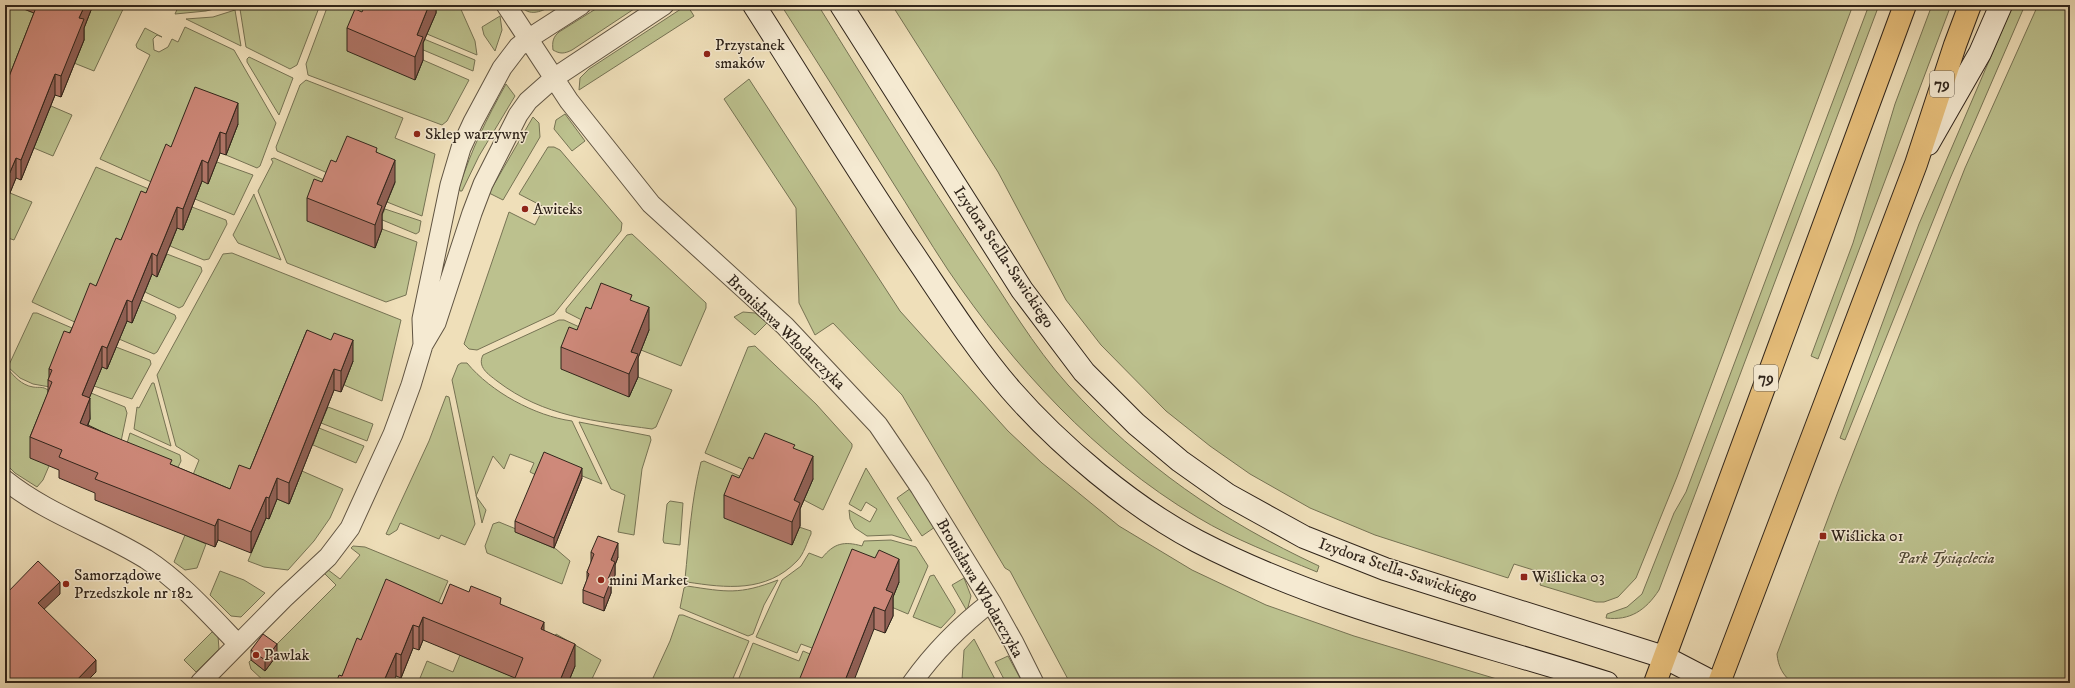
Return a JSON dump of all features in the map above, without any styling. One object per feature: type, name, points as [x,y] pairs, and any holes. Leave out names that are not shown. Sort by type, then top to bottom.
[{"type":"main road","points":[[754,5],[886,213],[957,318],[1011,390],[1072,452],[1142,507],[1194,540],[1250,567],[1298,587],[1382,616],[1607,683]]},
{"type":"main road","name":"Izydora Stella-Sawickiego","points":[[841,5],[1022,290],[1084,372],[1136,424],[1180,461],[1228,495],[1304,537],[1385,569],[1664,657],[1714,683]]},
{"type":"main road","name":"79","points":[[1655,683],[1905,5]]},
{"type":"main road","name":"79","points":[[1719,683],[1916,164],[1954,45],[1970,5]]},
{"type":"main road","points":[[1916,164],[1980,53],[2001,5]]},
{"type":"street","name":"Bronisława Włodarczyka","points":[[506,5],[554,78],[594,134],[650,204],[785,326],[834,376],[878,425],[920,487],[990,602],[1014,642],[1034,683]]},
{"type":"street","points":[[423,345],[422,319],[450,185],[462,148],[473,122],[502,68],[518,47],[581,5]]},
{"type":"street","points":[[200,683],[303,579],[328,557],[350,528],[392,434],[411,385],[423,345],[436,322],[472,213],[510,127],[528,101],[554,78],[664,5]]},
{"type":"street","points":[[5,480],[31,498],[152,564],[181,586],[238,644]]},
{"type":"street","points":[[912,683],[922,669],[967,620],[990,602]]},
{"type":"green space","points":[[5,5],[14,5],[53,21],[5,107]]},
{"type":"green space","points":[[93,5],[125,5],[94,71],[69,61],[76,59],[84,40],[81,33]]},
{"type":"green space","points":[[179,5],[230,5],[206,11],[175,14]]},
{"type":"green space","points":[[254,5],[320,5],[297,65],[290,69],[246,47],[240,9]]},
{"type":"green space","points":[[328,5],[353,5],[371,13],[415,80],[423,60],[469,80],[447,121],[442,125],[308,75],[306,64]]},
{"type":"green space","points":[[417,5],[459,5],[475,41],[477,55],[427,34]]},
{"type":"green space","points":[[520,5],[553,5],[541,11],[532,12],[524,9]]},
{"type":"green space","points":[[602,5],[640,5],[572,50],[562,53],[553,50],[553,40],[559,32]]},
{"type":"green space","points":[[687,5],[694,16],[579,90],[580,78],[589,69]]},
{"type":"green space","points":[[781,5],[818,5],[916,162],[1009,305],[1031,338],[1068,385],[1124,441],[1184,489],[1249,530],[1283,549],[1319,566],[1317,572],[1241,540],[1197,517],[1160,493],[1124,466],[1091,438],[1059,407],[1000,341],[948,270]]},
{"type":"green space","points":[[892,5],[1853,5],[1677,477],[1636,578],[1618,597],[1604,602],[1596,602],[1540,585],[1543,573],[1514,564],[1508,578],[1375,535],[1310,508],[1250,474],[1210,446],[1166,411],[1101,345],[1066,300],[998,172]]},
{"type":"green space","points":[[1869,5],[1879,5],[1659,590],[1649,603],[1637,613],[1623,618],[1606,618],[1607,614],[1627,607],[1642,594],[1674,513],[1686,492]]},
{"type":"green space","points":[[1932,5],[1951,5],[1818,359],[1811,356],[1853,243],[1895,104]]},
{"type":"green space","points":[[2013,5],[2025,5],[1949,181],[1845,440],[1840,438],[1919,224]]},
{"type":"green space","name":"Park Tysiąclecia","points":[[2038,5],[2070,5],[2070,683],[1793,683],[1786,677],[1782,670],[1777,654],[1839,489],[1965,168]]},
{"type":"green space","points":[[235,10],[241,46],[186,19],[213,17]]},
{"type":"green space","points":[[500,16],[502,30],[495,51],[484,35],[482,27]]},
{"type":"green space","points":[[185,27],[234,50],[276,123],[260,166],[257,168],[226,155],[238,124],[158,185],[100,159],[150,55],[137,48],[136,45],[145,28],[162,37],[157,35],[153,39],[154,50],[159,52],[168,47],[172,39],[178,42]]},
{"type":"green space","points":[[424,39],[475,60],[473,71],[421,49]]},
{"type":"green space","points":[[249,57],[293,78],[279,115],[247,62]]},
{"type":"green space","points":[[749,79],[900,311],[1008,431],[1042,463],[1119,526],[1192,570],[1266,605],[1354,636],[1510,683],[1070,683],[1010,571],[1005,568],[902,395],[833,323],[815,335],[799,303],[796,208],[724,99]]},
{"type":"green space","points":[[306,80],[403,118],[395,138],[435,154],[422,216],[387,202],[395,183],[339,178],[277,151],[276,147],[300,85]]},
{"type":"green space","points":[[506,84],[515,96],[479,156],[462,191],[460,191],[459,188],[474,147]]},
{"type":"green space","points":[[51,106],[72,115],[53,156],[29,146]]},
{"type":"green space","points":[[565,114],[585,141],[572,151],[554,129],[556,120]]},
{"type":"green space","points":[[533,117],[539,123],[540,137],[503,200],[489,193]]},
{"type":"green space","points":[[548,147],[554,147],[560,150],[622,223],[621,231],[554,314],[477,350],[469,349],[464,344],[509,212],[535,225],[544,207],[519,194]]},
{"type":"green space","points":[[274,158],[331,183],[374,248],[382,229],[417,242],[406,295],[386,302],[287,263],[258,191],[273,162],[271,159]]},
{"type":"green space","points":[[217,162],[253,175],[234,215],[195,199],[202,181]]},
{"type":"green space","points":[[96,167],[156,192],[81,325],[32,302]]},
{"type":"green space","points":[[10,193],[32,202],[14,240],[5,237],[5,205]]},
{"type":"green space","points":[[254,194],[281,260],[238,243],[233,235]]},
{"type":"green space","points":[[192,207],[226,220],[227,224],[209,259],[204,260],[170,246],[177,228],[183,230]]},
{"type":"green space","points":[[385,209],[421,221],[419,232],[416,234],[380,219]]},
{"type":"green space","points":[[632,234],[706,303],[706,308],[681,366],[641,350],[566,312],[566,309],[627,235]]},
{"type":"green space","points":[[232,253],[401,320],[382,401],[344,385],[353,361],[250,490],[232,505],[186,492],[199,460],[176,446],[157,375],[223,254]]},
{"type":"green space","points":[[167,254],[201,267],[202,271],[183,306],[179,308],[145,292],[152,274],[157,276]]},
{"type":"green space","points":[[141,300],[175,315],[176,318],[157,352],[154,354],[119,339],[127,321],[132,323]]},
{"type":"green space","points":[[743,312],[755,313],[767,323],[755,335],[734,317]]},
{"type":"green space","points":[[33,313],[37,313],[79,331],[50,387],[33,384],[20,378],[8,367]]},
{"type":"green space","points":[[559,320],[564,320],[586,330],[629,397],[638,377],[672,390],[656,427],[652,429],[590,420],[552,410],[533,403],[515,393],[490,376],[482,367],[481,363],[483,355]]},
{"type":"green space","points":[[755,346],[816,404],[852,444],[852,447],[823,510],[756,475],[705,453],[748,347]]},
{"type":"green space","points":[[116,347],[150,360],[151,364],[132,399],[94,386],[102,367],[107,369]]},
{"type":"green space","points":[[461,363],[467,363],[488,384],[515,401],[543,414],[572,421],[602,484],[543,460],[536,475],[530,472],[534,463],[510,454],[504,469],[493,456],[476,495],[452,380],[458,365]]},
{"type":"green space","points":[[7,368],[18,380],[25,384],[48,390],[49,466],[43,480],[37,487],[15,473],[5,463],[5,372]]},
{"type":"green space","points":[[152,383],[154,383],[171,446],[134,429],[137,407],[139,408]]},
{"type":"green space","points":[[91,393],[125,407],[127,413],[119,451],[74,435]]},
{"type":"green space","points":[[446,396],[449,397],[475,524],[465,545],[441,535],[439,539],[400,523],[397,530],[389,535],[386,534],[429,441]]},
{"type":"green space","points":[[328,407],[373,424],[367,441],[321,423]]},
{"type":"green space","points":[[579,422],[650,436],[651,440],[642,469],[634,535],[618,532],[625,495],[611,489]]},
{"type":"green space","points":[[319,428],[364,446],[356,463],[313,445]]},
{"type":"green space","points":[[130,433],[180,455],[181,461],[172,480],[122,461]]},
{"type":"green space","points":[[704,461],[749,480],[792,545],[799,527],[811,531],[802,555],[785,571],[772,579],[745,586],[716,586],[687,582],[685,579],[693,506],[701,462]]},
{"type":"green space","points":[[866,468],[912,541],[892,535],[867,536],[855,528],[850,519],[849,510],[870,522],[877,509],[866,502],[861,511],[849,504]]},
{"type":"green space","points":[[302,471],[343,489],[330,518],[314,541],[288,570],[264,567],[248,561],[264,523],[259,521],[277,499],[289,504]]},
{"type":"green space","points":[[911,488],[935,527],[922,536],[897,498]]},
{"type":"green space","points":[[476,497],[486,510],[482,523]]},
{"type":"green space","points":[[670,501],[683,503],[680,545],[664,543],[663,540],[667,504]]},
{"type":"green space","points":[[499,522],[516,529],[516,532],[556,549],[570,561],[562,584],[487,553],[485,546],[493,524]]},
{"type":"green space","points":[[185,535],[206,544],[197,568],[185,570],[174,562]]},
{"type":"green space","points":[[891,540],[916,547],[928,566],[908,614],[889,606],[899,582],[820,651],[801,644],[797,653],[756,637],[782,580],[801,566],[809,553],[822,558],[831,549],[840,544],[862,546],[864,541]]},
{"type":"green space","points":[[353,546],[365,547],[448,581],[430,622],[348,683],[266,683],[251,669],[249,662],[251,660],[265,671],[276,645],[336,585],[324,573],[327,569],[340,579],[360,555],[351,548]]},
{"type":"green space","points":[[220,571],[244,580],[265,593],[241,617],[231,616],[210,595]]},
{"type":"green space","points":[[934,575],[955,610],[955,613],[941,628],[913,617],[930,576]]},
{"type":"green space","points":[[964,578],[971,596],[967,611],[952,585]]},
{"type":"green space","points":[[778,580],[764,605],[753,634],[748,636],[680,608],[684,588],[687,586],[733,591],[753,588]]},
{"type":"green space","points":[[679,615],[683,615],[749,641],[731,683],[661,683],[653,678],[670,641]]},
{"type":"green space","points":[[215,631],[218,636],[219,649],[196,672],[184,660],[212,632]]},
{"type":"green space","points":[[556,634],[601,660],[590,683],[568,683],[552,643]]},
{"type":"green space","points":[[974,639],[997,683],[964,683],[962,680],[964,650]]},
{"type":"green space","points":[[753,643],[799,661],[803,651],[817,657],[807,683],[737,683]]},
{"type":"green space","points":[[460,655],[528,683],[418,683],[427,661],[453,672]]},
{"type":"green space","points":[[1008,656],[1020,678],[1010,683],[1006,683],[995,662]]},
{"type":"building","points":[[37,5],[85,5],[79,18],[84,19],[61,76],[55,74],[21,160],[16,158],[5,184],[5,87]]},
{"type":"building","points":[[365,5],[429,5],[417,35],[423,37],[415,57],[347,28],[355,9],[362,12]]},
{"type":"building","points":[[195,87],[238,103],[226,134],[220,132],[208,163],[202,160],[183,209],[177,207],[157,256],[152,253],[132,302],[127,300],[107,348],[102,346],[82,395],[90,398],[80,423],[172,460],[170,464],[230,489],[239,465],[250,469],[307,330],[331,340],[334,333],[353,340],[341,371],[334,369],[289,483],[277,478],[269,498],[266,497],[251,532],[218,519],[215,526],[95,479],[98,473],[59,457],[62,450],[30,437],[52,382],[48,380],[52,370],[49,369],[64,331],[70,333],[90,283],[96,286],[116,238],[121,240],[141,191],[146,193],[166,144],[171,147]]},
{"type":"building","points":[[347,136],[377,148],[376,152],[395,160],[377,204],[382,206],[375,225],[307,198],[314,179],[322,182],[331,160],[336,162]]},
{"type":"building","points":[[601,283],[632,295],[630,300],[649,307],[631,352],[638,354],[629,374],[561,347],[569,327],[577,330],[586,307],[591,309]]},
{"type":"building","points":[[765,433],[795,445],[793,448],[813,456],[794,500],[800,503],[792,522],[724,495],[732,475],[739,478],[749,457],[753,459]]},
{"type":"building","points":[[544,452],[582,468],[554,538],[515,521]]},
{"type":"building","name":"mini Market","points":[[598,536],[618,543],[611,560],[615,562],[608,579],[611,580],[604,598],[583,590],[589,574],[587,572],[594,554],[591,552]]},
{"type":"building","points":[[852,549],[875,558],[879,550],[899,559],[886,590],[893,593],[885,611],[874,607],[844,683],[798,683]]},
{"type":"building","points":[[38,561],[60,582],[38,603],[96,660],[74,683],[5,683],[5,595]]},
{"type":"building","points":[[386,579],[442,604],[450,584],[469,592],[471,586],[501,598],[500,604],[544,622],[541,629],[575,644],[561,678],[564,680],[563,683],[513,683],[523,658],[423,617],[419,627],[413,625],[401,655],[396,653],[383,683],[336,683],[339,675],[342,676],[357,638],[361,640]]},
{"type":"building","points":[[263,634],[277,644],[265,660],[251,650]]},
{"type":"place","name":"Przystanek smaków","points":[[707,54]]},
{"type":"place","name":"Sklep warzywny","points":[[417,134]]},
{"type":"place","name":"Awiteks","points":[[525,209]]},
{"type":"place","name":"Wiślicka 01","points":[[1823,536]]},
{"type":"place","name":"Wiślicka 03","points":[[1524,577]]},
{"type":"place","name":"mini Market","points":[[601,580]]},
{"type":"place","name":"Samorządowe Przedszkole nr 182","points":[[66,584]]},
{"type":"place","name":"Pawlak","points":[[256,655]]}]
